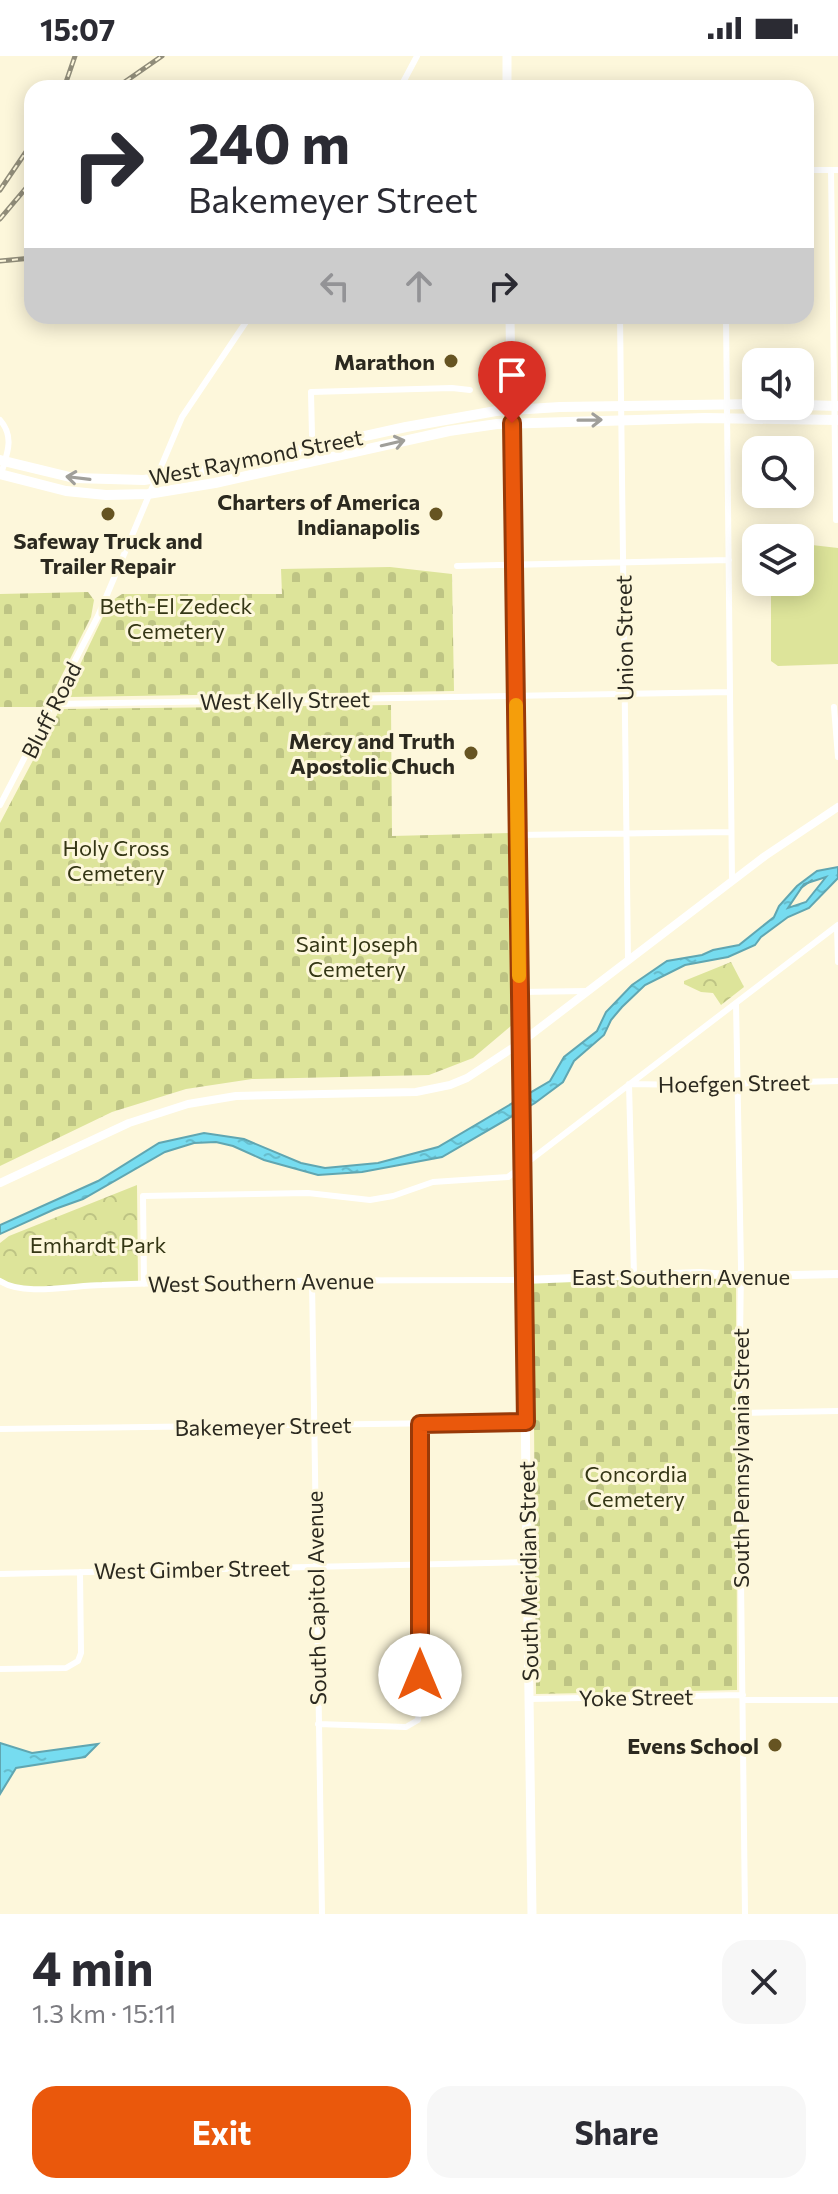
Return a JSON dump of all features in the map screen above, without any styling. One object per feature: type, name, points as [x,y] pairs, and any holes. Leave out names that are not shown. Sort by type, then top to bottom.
[{"type":"main road","points":[[507,56],[507,80]]},
{"type":"main road","name":"South Meridian Street","points":[[510,324],[532,1914]]},
{"type":"main road","name":"West Raymond Street","points":[[2,460],[74,478],[116,481],[156,479],[444,419],[512,410],[742,404]]},
{"type":"main road","points":[[814,405],[836,406]]},
{"type":"main road","name":"West Raymond Street","points":[[0,476],[89,493],[148,494],[215,483],[449,431],[512,423],[727,418],[836,420]]},
{"type":"street","points":[[404,80],[417,56]]},
{"type":"street","points":[[834,170],[836,520]]},
{"type":"street","name":"Bluff Road","points":[[0,805],[55,704],[108,594],[186,410],[245,324]]},
{"type":"street","name":"Union Street","points":[[620,324],[628,959]]},
{"type":"street","points":[[726,324],[732,881]]},
{"type":"street","points":[[317,460],[311,392],[470,390]]},
{"type":"street","points":[[0,420],[9,434],[0,476]]},
{"type":"street","points":[[457,566],[729,560]]},
{"type":"street","name":"West Kelly Street","points":[[55,704],[730,692]]},
{"type":"street","points":[[834,707],[838,757]]},
{"type":"street","points":[[0,1183],[129,1123],[182,1105],[236,1096],[403,1093],[450,1085],[481,1070],[520,1043],[732,881],[838,807]]},
{"type":"street","points":[[517,835],[731,832]]},
{"type":"street","points":[[837,925],[838,962]]},
{"type":"street","points":[[144,1284],[143,1196],[302,1193],[373,1200],[433,1182],[500,1179],[522,1166],[837,925]]},
{"type":"street","points":[[519,992],[588,991]]},
{"type":"street","name":"South Pennsylvania Street","points":[[736,1003],[745,1914]]},
{"type":"street","name":"Hoefgen Street","points":[[629,1084],[838,1081]]},
{"type":"street","points":[[629,1084],[634,1275]]},
{"type":"street","name":"East Southern Avenue","points":[[524,1280],[634,1275],[838,1274]]},
{"type":"street","name":"West Southern Avenue","points":[[0,1281],[17,1289],[144,1284],[524,1280]]},
{"type":"street","name":"South Capitol Avenue","points":[[312,1282],[322,1914]]},
{"type":"street","points":[[739,1413],[838,1411]]},
{"type":"street","name":"Bakemeyer Street","points":[[0,1429],[526,1422]]},
{"type":"street","points":[[318,1724],[406,1727],[418,1720],[420,1424]]},
{"type":"street","name":"West Gimber Street","points":[[0,1574],[527,1562]]},
{"type":"street","points":[[0,1669],[66,1668],[78,1661],[81,1653],[80,1572]]},
{"type":"street","name":"Yoke Street","points":[[529,1699],[838,1700]]},
{"type":"green space","points":[[814,545],[838,548],[838,664],[778,666],[771,661],[771,596],[814,596]]},
{"type":"green space","name":"Beth-El Zedeck Cemetery","points":[[390,567],[452,574],[454,691],[70,697],[67,692],[110,602],[122,594],[282,594],[281,569]]},
{"type":"green space","points":[[88,592],[94,600],[91,617],[46,707],[0,707],[0,594]]},
{"type":"green space","points":[[391,705],[392,836],[510,833],[512,1025],[473,1058],[429,1075],[252,1079],[186,1089],[112,1112],[0,1166],[0,823],[60,709]]},
{"type":"green space","points":[[731,962],[744,987],[721,1005],[713,993],[701,992],[684,984],[684,981]]},
{"type":"green space","name":"Emhardt Park","points":[[137,1185],[138,1282],[23,1288],[0,1280],[0,1243],[9,1236]]},
{"type":"green space","name":"Concordia Cemetery","points":[[736,1279],[737,1690],[536,1694],[533,1281]]},
{"type":"water","points":[[838,867],[838,878],[809,908],[788,917],[755,945],[728,957],[685,965],[645,985],[611,1020],[604,1035],[574,1061],[563,1082],[535,1103],[442,1157],[362,1172],[318,1175],[264,1160],[233,1146],[216,1142],[194,1143],[165,1152],[83,1199],[0,1234],[0,1225],[98,1181],[159,1143],[204,1133],[244,1139],[301,1163],[325,1168],[378,1163],[438,1147],[550,1081],[564,1057],[597,1031],[606,1012],[632,985],[667,961],[739,945],[774,917],[779,906],[797,886],[817,871]],"holes":[[[826,877],[806,902],[788,908],[804,884]]]},
{"type":"water","points":[[0,1743],[32,1753],[98,1744],[85,1757],[16,1768],[0,1794]]},
{"type":"waterway","points":[[801,888],[812,880]]},
{"type":"railway","points":[[67,80],[75,56]]},
{"type":"railway","points":[[128,80],[162,56]]},
{"type":"railway","points":[[0,190],[24,155]]},
{"type":"railway","points":[[0,219],[24,190]]},
{"type":"railway","points":[[0,261],[24,259]]},
{"type":"slow traffic","points":[[516,705],[519,976]]},
{"type":"place","name":"Marathon","points":[[451,361]]},
{"type":"place","name":"Safeway Truck and Trailer Repair","points":[[108,514]]},
{"type":"place","name":"Charters of America Indianapolis","points":[[436,514]]},
{"type":"place","name":"Mercy and Truth Apostolic Chuch","points":[[471,753]]},
{"type":"place","name":"Evens School","points":[[775,1745]]},
{"type":"route","points":[[420,1675],[420,1424],[526,1422],[512,423]]},
{"type":"park label","name":"Holy Cross Cemetery","points":[[116,860]]},
{"type":"park label","name":"Saint Joseph Cemetery","points":[[357,956]]}]
